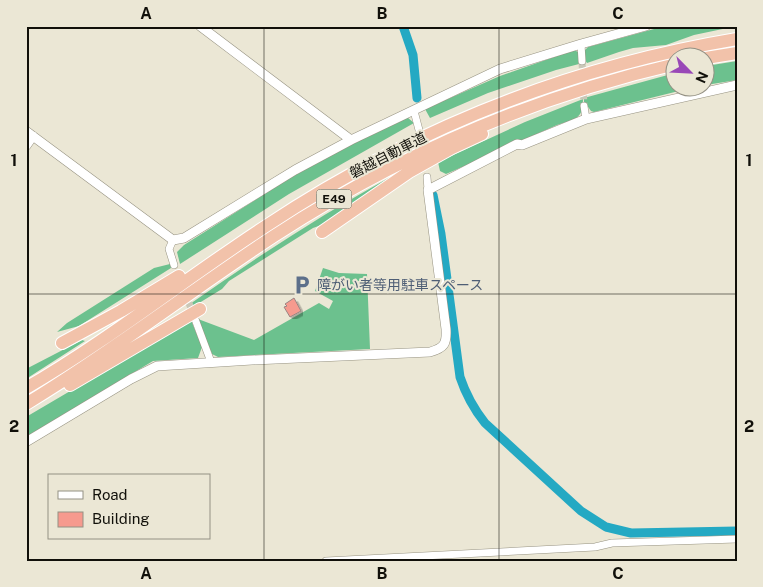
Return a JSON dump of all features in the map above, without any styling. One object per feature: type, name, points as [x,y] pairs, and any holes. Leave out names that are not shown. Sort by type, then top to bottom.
[{"type":"highway","name":"磐越自動車道","points":[[26,388],[128,321],[267,225],[314,195],[401,147],[508,100],[607,68],[678,50],[737,39]]},
{"type":"highway","points":[[716,56],[737,53]]},
{"type":"highway","name":"磐越自動車道","points":[[26,404],[118,344],[274,236],[366,181],[414,156],[484,125],[550,99],[666,67]]},
{"type":"highway","points":[[322,232],[409,172],[452,148],[513,120],[609,81]]},
{"type":"highway","points":[[62,343],[122,311],[217,251],[267,225]]},
{"type":"highway","points":[[26,408],[40,403],[197,314]]},
{"type":"street","points":[[200,26],[351,140]]},
{"type":"street","points":[[26,146],[30,134],[173,240],[184,238],[294,170],[351,140],[500,69],[646,26]]},
{"type":"street","points":[[581,44],[582,61]]},
{"type":"street","points":[[428,190],[517,144],[522,145],[586,118],[737,85]]},
{"type":"street","points":[[584,106],[586,118]]},
{"type":"street","points":[[414,111],[419,130]]},
{"type":"street","points":[[26,442],[157,366],[430,352],[444,346],[446,329],[427,177]]},
{"type":"street","points":[[173,240],[169,249],[174,264]]},
{"type":"street","points":[[197,314],[211,362]]},
{"type":"street","points":[[326,561],[595,547],[612,543],[737,539]]},
{"type":"green space","points":[[665,26],[737,26],[694,35],[666,45],[633,48],[587,63],[585,60],[585,50],[588,47]]},
{"type":"green space","points":[[574,50],[578,52],[579,64],[488,93],[430,118],[425,109],[500,76]]},
{"type":"green space","points":[[737,61],[737,80],[716,83],[716,64]]},
{"type":"green space","points":[[666,75],[666,94],[594,112],[586,104],[584,105],[584,98]]},
{"type":"green space","points":[[583,99],[583,106],[577,118],[446,174],[440,171],[438,162],[525,122]]},
{"type":"green space","points":[[407,117],[414,123],[289,194],[180,264],[177,252],[184,245],[285,181],[384,124]]},
{"type":"green space","points":[[392,176],[327,223],[313,228],[229,281],[222,289],[191,308],[190,304],[264,254]]},
{"type":"green space","points":[[170,264],[171,268],[79,326],[57,332],[67,323],[154,268]]},
{"type":"green space","points":[[323,268],[339,273],[367,274],[370,349],[218,357],[212,354],[198,319],[254,340],[319,303],[329,309],[333,301],[315,291]]},
{"type":"green space","points":[[191,320],[202,347],[198,358],[153,361],[26,437],[26,417]]},
{"type":"green space","points":[[82,340],[85,341],[26,379],[26,369]]},
{"type":"building","points":[[294,298],[301,311],[290,317],[284,307],[287,306],[285,304]]},
{"type":"waterway","points":[[403,26],[413,55],[417,98]]},
{"type":"waterway","points":[[433,195],[441,234],[460,377],[470,401],[485,423],[581,511],[606,527],[631,533],[737,531]]},
{"type":"tunnel","points":[[582,61],[584,106]]},
{"type":"tunnel","points":[[185,293],[194,316]]},
{"type":"place","name":"障がい者等用駐車スペース","points":[[302,285]]}]
